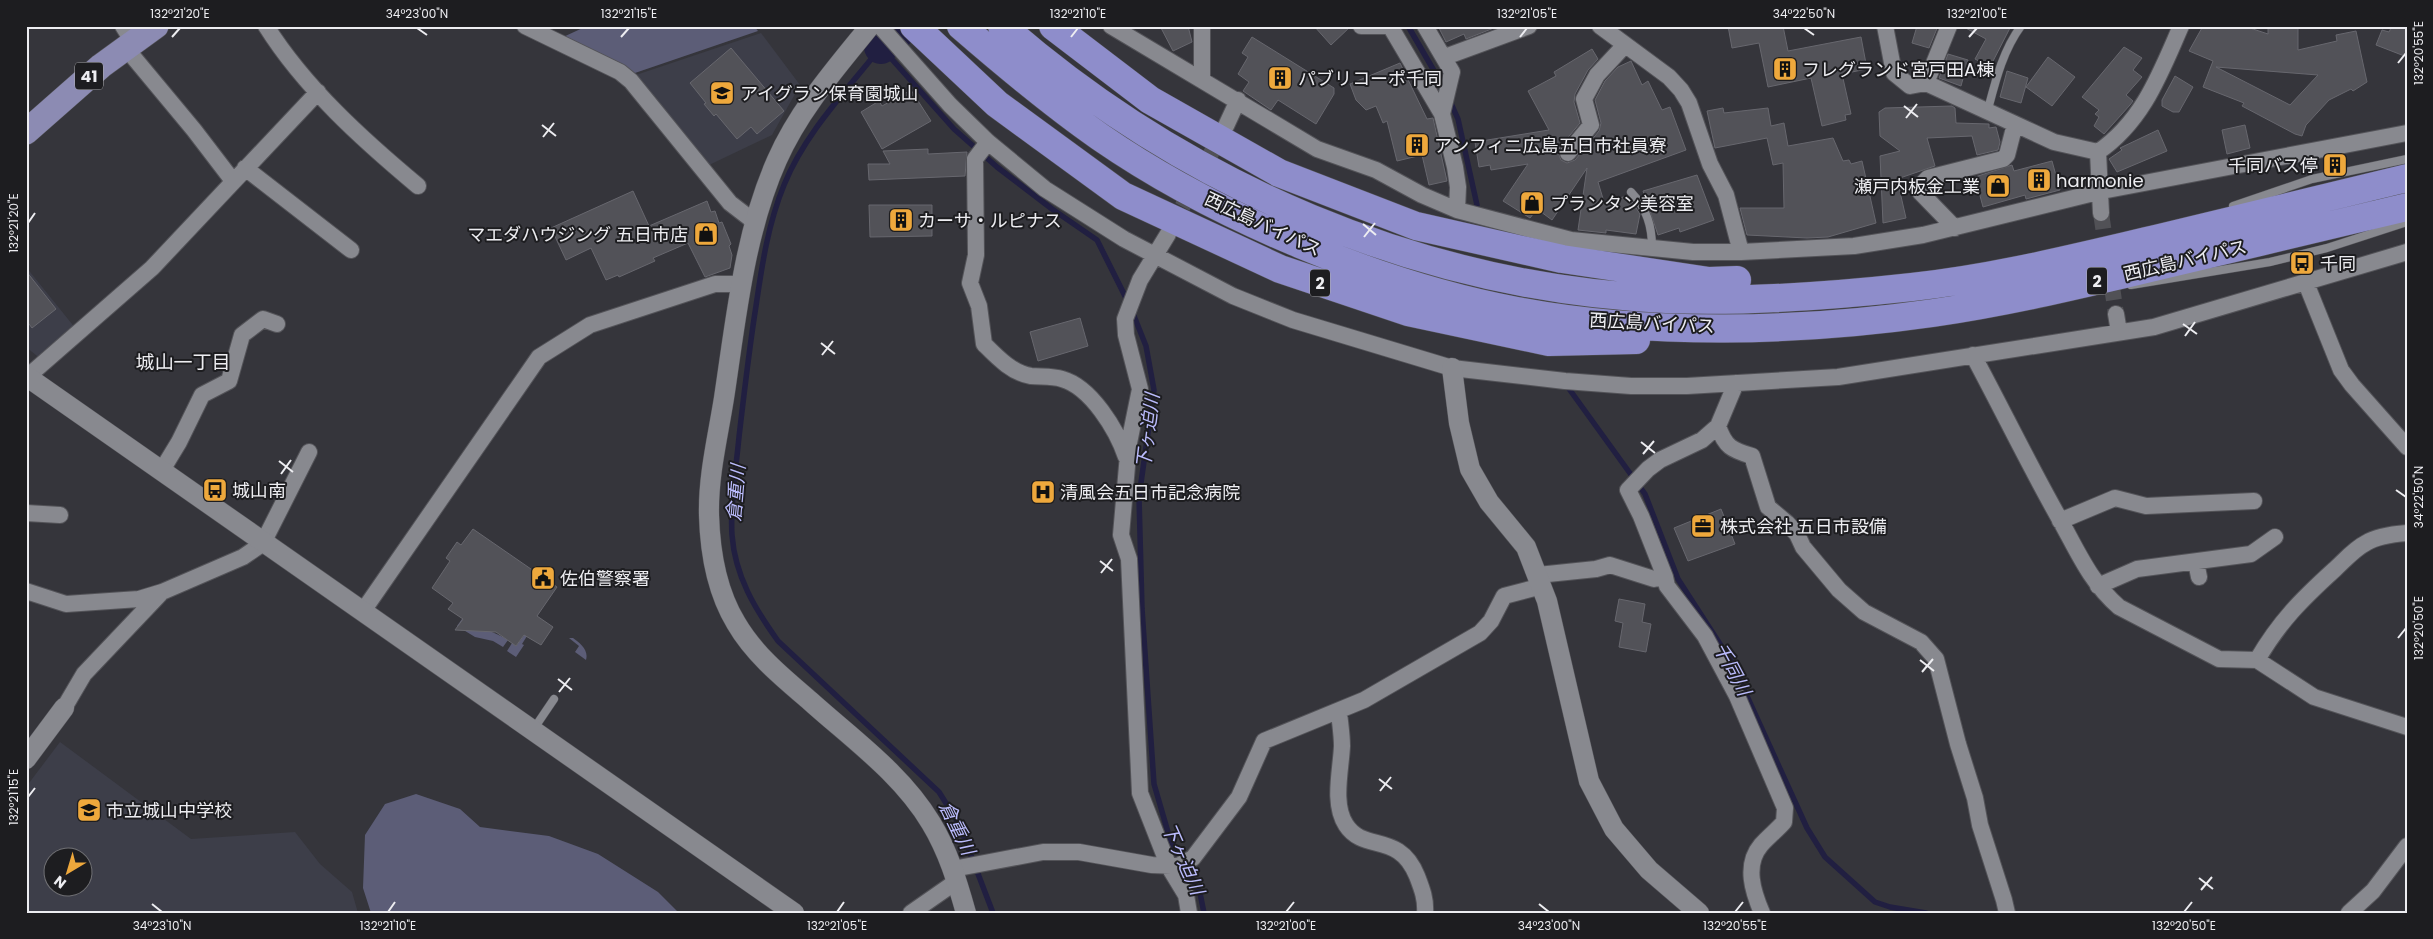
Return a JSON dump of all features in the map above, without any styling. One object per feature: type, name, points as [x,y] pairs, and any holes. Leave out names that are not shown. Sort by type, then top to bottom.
[{"type":"highway","name":"西広島バイパス","points":[[961,26],[1034,72],[1278,205],[1352,234],[1449,266],[1527,283],[1595,293],[1666,299],[1745,299],[1913,287],[1998,274],[2118,248],[2407,178]]},
{"type":"highway","name":"西広島バイパス","points":[[1002,26],[1034,72],[1102,138],[1180,186],[1264,228],[1359,267],[1441,293],[1519,311],[1595,321],[1682,327],[1782,326],[1852,322],[1931,313],[2009,300],[2073,286],[2407,207]]},
{"type":"highway","name":"2","points":[[1052,26],[1150,100],[1278,173],[1416,226],[1562,259],[1709,281],[1810,278],[1913,287]]},
{"type":"highway","name":"2","points":[[920,31],[997,104],[1123,196],[1280,269],[1408,312],[1549,342],[1671,340],[1782,326]]},
{"type":"main road","name":"41","points":[[26,132],[127,38],[156,26]]},
{"type":"street","points":[[266,26],[282,51],[318,92],[377,152],[418,186]]},
{"type":"street","points":[[524,26],[620,72],[631,81],[730,203],[756,223]]},
{"type":"street","points":[[870,26],[797,123],[766,187],[742,284],[712,476],[709,513],[712,555],[720,590],[736,623],[759,654],[885,767],[917,802],[942,843],[965,870],[966,913]]},
{"type":"street","points":[[880,26],[950,105],[988,143],[1045,188],[1100,225],[1155,257],[1233,296],[1293,320],[1452,368],[1566,381],[1631,386],[1687,386],[1838,377],[2176,322],[2407,252]]},
{"type":"street","points":[[1111,26],[1238,100],[1317,149],[1376,170],[1422,195],[1457,210],[1571,240],[1693,252],[1742,252],[1854,246],[1955,228],[2102,191],[2407,133]]},
{"type":"street","points":[[1202,26],[1202,80]]},
{"type":"street","points":[[1360,26],[1389,26],[1443,110],[1458,187],[1457,210]]},
{"type":"street","points":[[1425,26],[1445,57],[1452,72],[1443,110]]},
{"type":"street","points":[[1445,57],[1529,26]]},
{"type":"street","points":[[1600,26],[1669,77],[1681,90],[1689,103],[1710,164],[1726,195],[1742,252]]},
{"type":"street","points":[[1885,26],[1894,72],[1910,86],[1926,83],[1987,113],[2054,142],[2098,152]]},
{"type":"street","points":[[1926,83],[1949,26]]},
{"type":"street","points":[[2098,152],[2123,132],[2145,103],[2181,26]]},
{"type":"street","points":[[127,38],[233,181]]},
{"type":"street","points":[[1568,153],[1591,125],[1584,99],[1588,91],[1597,75],[1625,45]]},
{"type":"street","points":[[318,92],[145,275],[27,377],[794,913]]},
{"type":"street","points":[[1226,126],[1238,100]]},
{"type":"street","points":[[1955,228],[1920,192],[1920,186],[1928,178],[2003,159],[2007,155],[2016,124]]},
{"type":"street","points":[[988,143],[975,159],[976,255],[970,283],[979,306],[984,344],[1014,370],[1030,376],[1062,378],[1073,384],[1108,420],[1121,442],[1128,462]]},
{"type":"street","points":[[2098,152],[2102,191],[2101,214]]},
{"type":"street","points":[[245,168],[351,250]]},
{"type":"street","points":[[1168,234],[1132,297],[1125,319],[1126,335],[1140,389],[1128,462],[1121,535],[1129,559],[1138,732],[1138,775],[1142,800],[1180,864],[1189,913]]},
{"type":"street","points":[[2306,283],[2341,370],[2407,447]]},
{"type":"street","points":[[364,611],[539,357],[590,325],[715,284],[742,284]]},
{"type":"street","points":[[2116,314],[2119,332]]},
{"type":"street","points":[[162,470],[179,442],[202,395],[229,381],[242,335],[263,319],[277,324]]},
{"type":"street","points":[[1973,355],[2004,412],[2023,455],[2084,567],[2107,596],[2131,614],[2219,659],[2257,660],[2314,697],[2407,727]]},
{"type":"street","points":[[1452,368],[1459,423],[1470,470],[1489,502],[1526,547],[1547,601],[1589,780],[1614,829],[1643,864],[1699,913]]},
{"type":"street","points":[[1736,383],[1718,426],[1702,440],[1660,460],[1628,490],[1641,516],[1667,586],[1705,636],[1737,696],[1785,808],[1784,822],[1760,846],[1752,874],[1752,891],[1762,913]]},
{"type":"street","points":[[1718,426],[1724,442],[1732,449],[1752,456],[1768,507],[1797,534],[1803,547],[1839,590],[1864,612],[1921,642],[1936,659],[1958,744],[1975,798],[1980,825],[2004,900],[2006,913]]},
{"type":"street","points":[[26,591],[66,604],[139,599],[162,592],[243,557],[264,541],[309,452]]},
{"type":"street","points":[[2060,521],[2115,498],[2146,506],[2254,501]]},
{"type":"street","points":[[26,513],[60,515]]},
{"type":"street","points":[[2257,660],[2274,631],[2299,603],[2348,558],[2367,542],[2395,534],[2407,533]]},
{"type":"street","points":[[2098,586],[2137,569],[2198,569],[2250,554],[2275,538]]},
{"type":"street","points":[[1180,864],[1239,797],[1264,741],[1339,712],[1364,700],[1473,638],[1487,627],[1504,596],[1540,580],[1596,569],[1610,564],[1648,578],[1665,577]]},
{"type":"street","points":[[26,758],[64,708],[84,674],[162,592]]},
{"type":"street","points":[[1339,712],[1342,741],[1339,791],[1342,816],[1346,826],[1364,838],[1393,847],[1404,854],[1410,861],[1424,893],[1425,913]]},
{"type":"street","points":[[2349,913],[2373,891],[2407,846]]},
{"type":"street","points":[[911,913],[965,870],[1044,852],[1079,852],[1180,864]]},
{"type":"lane","points":[[1987,113],[1999,68],[2013,36],[2021,26]]},
{"type":"lane","points":[[2226,208],[2312,180],[2407,159]]},
{"type":"lane","points":[[1631,192],[1646,213],[1652,235],[1652,248]]},
{"type":"lane","points":[[2123,285],[2143,284],[2270,262],[2327,248],[2407,222]]},
{"type":"lane","points":[[2118,248],[2162,228]]},
{"type":"lane","points":[[2073,286],[2113,285]]},
{"type":"lane","points":[[533,730],[554,699]]},
{"type":"shaded area","points":[[587,26],[754,26],[758,31],[632,74],[561,38]]},
{"type":"shaded area","name":"アイグラン保育園城山","points":[[761,33],[800,85],[772,135],[709,165],[633,76]]},
{"type":"shaded area","points":[[26,267],[76,329],[42,360],[26,347]]},
{"type":"shaded area","points":[[462,619],[508,640],[503,647],[493,641],[475,637],[457,626]]},
{"type":"shaded area","points":[[525,634],[527,636],[522,644],[524,645],[516,657],[507,651],[512,643],[516,646]]},
{"type":"shaded area","points":[[569,638],[573,638],[583,647],[587,656],[586,660],[575,652],[579,646]]},
{"type":"shaded area","name":"市立城山中学校","points":[[60,742],[191,839],[295,832],[320,864],[352,892],[358,913],[26,913],[26,787]]},
{"type":"shaded area","points":[[416,794],[460,809],[480,827],[549,836],[598,854],[658,892],[679,913],[371,913],[363,888],[365,835],[385,804]]},
{"type":"building","points":[[1160,26],[1188,26],[1192,42],[1173,51]]},
{"type":"building","points":[[1314,26],[1351,26],[1331,45]]},
{"type":"building","points":[[1438,26],[1499,26],[1466,39],[1464,34],[1446,42]]},
{"type":"building","points":[[1728,26],[1783,26],[1788,51],[1861,37],[1867,69],[1842,74],[1851,114],[1845,115],[1846,120],[1822,126],[1811,78],[1768,87],[1759,43],[1732,48]]},
{"type":"building","points":[[1917,26],[1938,26],[1929,48],[1912,43]]},
{"type":"building","points":[[1962,26],[2011,26],[1990,67],[1975,59],[1986,39]]},
{"type":"building","points":[[2203,26],[2244,26],[2268,34],[2268,26],[2298,26],[2298,50],[2337,41],[2336,35],[2356,31],[2367,82],[2353,91],[2351,89],[2329,100],[2306,125],[2302,136],[2242,106],[2244,103],[2203,87],[2213,61],[2189,51]],"holes":[[[2216,67],[2318,75],[2290,105]]]},
{"type":"building","points":[[2392,26],[2407,26],[2407,57],[2376,45],[2382,30],[2389,32]]},
{"type":"building","name":"パブリコーポ千同","points":[[1252,37],[1334,88],[1334,94],[1316,124],[1278,100],[1271,110],[1243,91],[1249,82],[1238,74],[1248,57],[1242,53]]},
{"type":"building","points":[[2124,47],[2142,58],[2133,70],[2142,77],[2126,95],[2133,101],[2104,134],[2094,126],[2099,117],[2095,114],[2099,110],[2082,97]]},
{"type":"building","points":[[731,48],[784,111],[757,134],[751,127],[737,139],[716,114],[714,116],[690,83]]},
{"type":"building","points":[[1592,49],[1598,59],[1588,70],[1575,94],[1574,102],[1580,123],[1560,147],[1558,152],[1561,160],[1567,163],[1575,160],[1599,131],[1601,123],[1595,100],[1605,81],[1618,67],[1631,61],[1642,85],[1648,81],[1662,110],[1670,107],[1686,150],[1598,182],[1604,202],[1627,196],[1632,202],[1640,214],[1636,234],[1606,230],[1606,233],[1578,230],[1587,168],[1552,220],[1537,209],[1530,218],[1503,201],[1528,164],[1491,170],[1490,165],[1479,167],[1475,142],[1549,130],[1528,91],[1556,76],[1554,72]]},
{"type":"building","points":[[1948,54],[1968,60],[1961,86],[1939,78]]},
{"type":"building","points":[[2048,57],[2075,77],[2052,106],[2026,87]]},
{"type":"building","points":[[1400,63],[1427,119],[1433,118],[1447,181],[1429,185],[1422,155],[1397,161],[1387,121],[1383,123],[1376,106],[1366,110],[1356,100],[1350,84]]},
{"type":"building","points":[[2007,71],[2028,78],[2021,103],[2000,97]]},
{"type":"building","points":[[2175,76],[2193,87],[2179,112],[2173,112],[2162,106],[2162,100]]},
{"type":"building","points":[[911,90],[931,121],[882,149],[861,112],[879,101],[882,106]]},
{"type":"building","points":[[1952,106],[1955,108],[1956,123],[1989,124],[1989,128],[1996,127],[2000,142],[1998,150],[1977,155],[1972,136],[1927,138],[1935,166],[1897,179],[1906,218],[1883,223],[1880,156],[1900,151],[1880,136],[1879,112],[1885,108]]},
{"type":"building","points":[[1723,108],[1724,113],[1768,108],[1771,126],[1784,123],[1788,146],[1833,138],[1843,161],[1849,160],[1851,164],[1862,161],[1876,223],[1828,237],[1807,238],[1747,235],[1740,208],[1784,208],[1783,163],[1773,165],[1767,138],[1715,148],[1707,111]]},
{"type":"building","points":[[2245,125],[2250,148],[2227,154],[2222,130]]},
{"type":"building","points":[[2158,130],[2167,151],[2117,172],[2109,159],[2122,150],[2120,148]]},
{"type":"building","points":[[928,149],[928,154],[967,152],[965,176],[869,180],[868,164],[890,164],[883,151]]},
{"type":"building","points":[[2052,161],[2060,190],[2026,199],[2025,195],[1983,207],[1975,177],[2012,165],[2014,171]]},
{"type":"building","points":[[1697,175],[1714,220],[1680,232],[1679,228],[1658,235],[1643,191]]},
{"type":"building","points":[[633,191],[649,226],[707,201],[711,212],[715,211],[719,223],[722,222],[731,244],[729,246],[732,255],[730,268],[705,277],[688,243],[653,258],[655,261],[619,277],[618,275],[606,280],[591,248],[566,260],[551,228]]},
{"type":"building","name":"カーサ・ルピナス","points":[[869,205],[932,205],[932,236],[870,237]]},
{"type":"building","points":[[26,271],[56,309],[32,328],[26,320]]},
{"type":"building","points":[[1080,318],[1088,346],[1038,361],[1030,332]]},
{"type":"building","points":[[1721,509],[1735,544],[1688,561],[1674,528]]},
{"type":"building","points":[[473,529],[557,587],[537,616],[553,627],[541,645],[524,635],[516,646],[496,632],[455,630],[463,619],[448,609],[453,603],[432,588],[450,561],[446,558],[457,542],[461,545]]},
{"type":"building","points":[[1619,599],[1645,604],[1642,622],[1651,624],[1646,652],[1619,647],[1623,623],[1615,621]]},
{"type":"waterway","name":"倉重川","points":[[881,47],[904,26]]},
{"type":"waterway","name":"千同川","points":[[1408,26],[1444,88]]},
{"type":"waterway","name":"倉重川","points":[[993,913],[959,824],[939,792],[778,641],[754,604],[737,564],[732,535],[733,498],[749,355],[766,245],[778,200],[803,148],[828,113],[881,47],[954,129],[997,167],[1097,240],[1128,302]]},
{"type":"waterway","name":"千同川","points":[[1450,101],[1458,119],[1477,205]]},
{"type":"waterway","name":"下ヶ迫川","points":[[1132,311],[1146,346],[1154,390],[1139,497],[1142,609],[1154,784],[1170,839],[1200,893],[1204,913]]},
{"type":"waterway","name":"千同川","points":[[1567,386],[1645,494],[1678,579],[1731,661],[1807,828],[1825,857],[1875,902],[1890,907],[1926,913]]},
{"type":"tunnel","points":[[1171,228],[1222,133]]},
{"type":"tunnel","points":[[2101,213],[2116,314]]},
{"type":"place","name":"フレグランド宮戸田A棟","points":[[1785,69]]},
{"type":"place","name":"パブリコーポ千同","points":[[1280,78]]},
{"type":"place","name":"アイグラン保育園城山","points":[[722,93]]},
{"type":"place","name":"アンフィニ広島五日市社員寮","points":[[1417,145]]},
{"type":"place","name":"千同バス停","points":[[2335,165]]},
{"type":"place","name":"harmonie","points":[[2039,180]]},
{"type":"place","name":"瀬戸内板金工業","points":[[1998,186]]},
{"type":"place","name":"プランタン美容室","points":[[1532,203]]},
{"type":"place","name":"カーサ・ルピナス","points":[[901,220]]},
{"type":"place","name":"マエダハウジング 五日市店","points":[[706,234]]},
{"type":"place","name":"千同","points":[[2302,263]]},
{"type":"place","name":"城山南","points":[[215,490]]},
{"type":"place","name":"清風会五日市記念病院","points":[[1043,492]]},
{"type":"place","name":"株式会社 五日市設備","points":[[1703,526]]},
{"type":"place","name":"佐伯警察署","points":[[543,578]]},
{"type":"place","name":"市立城山中学校","points":[[89,810]]},
{"type":"district","name":"城山一丁目","points":[[183,362]]}]
